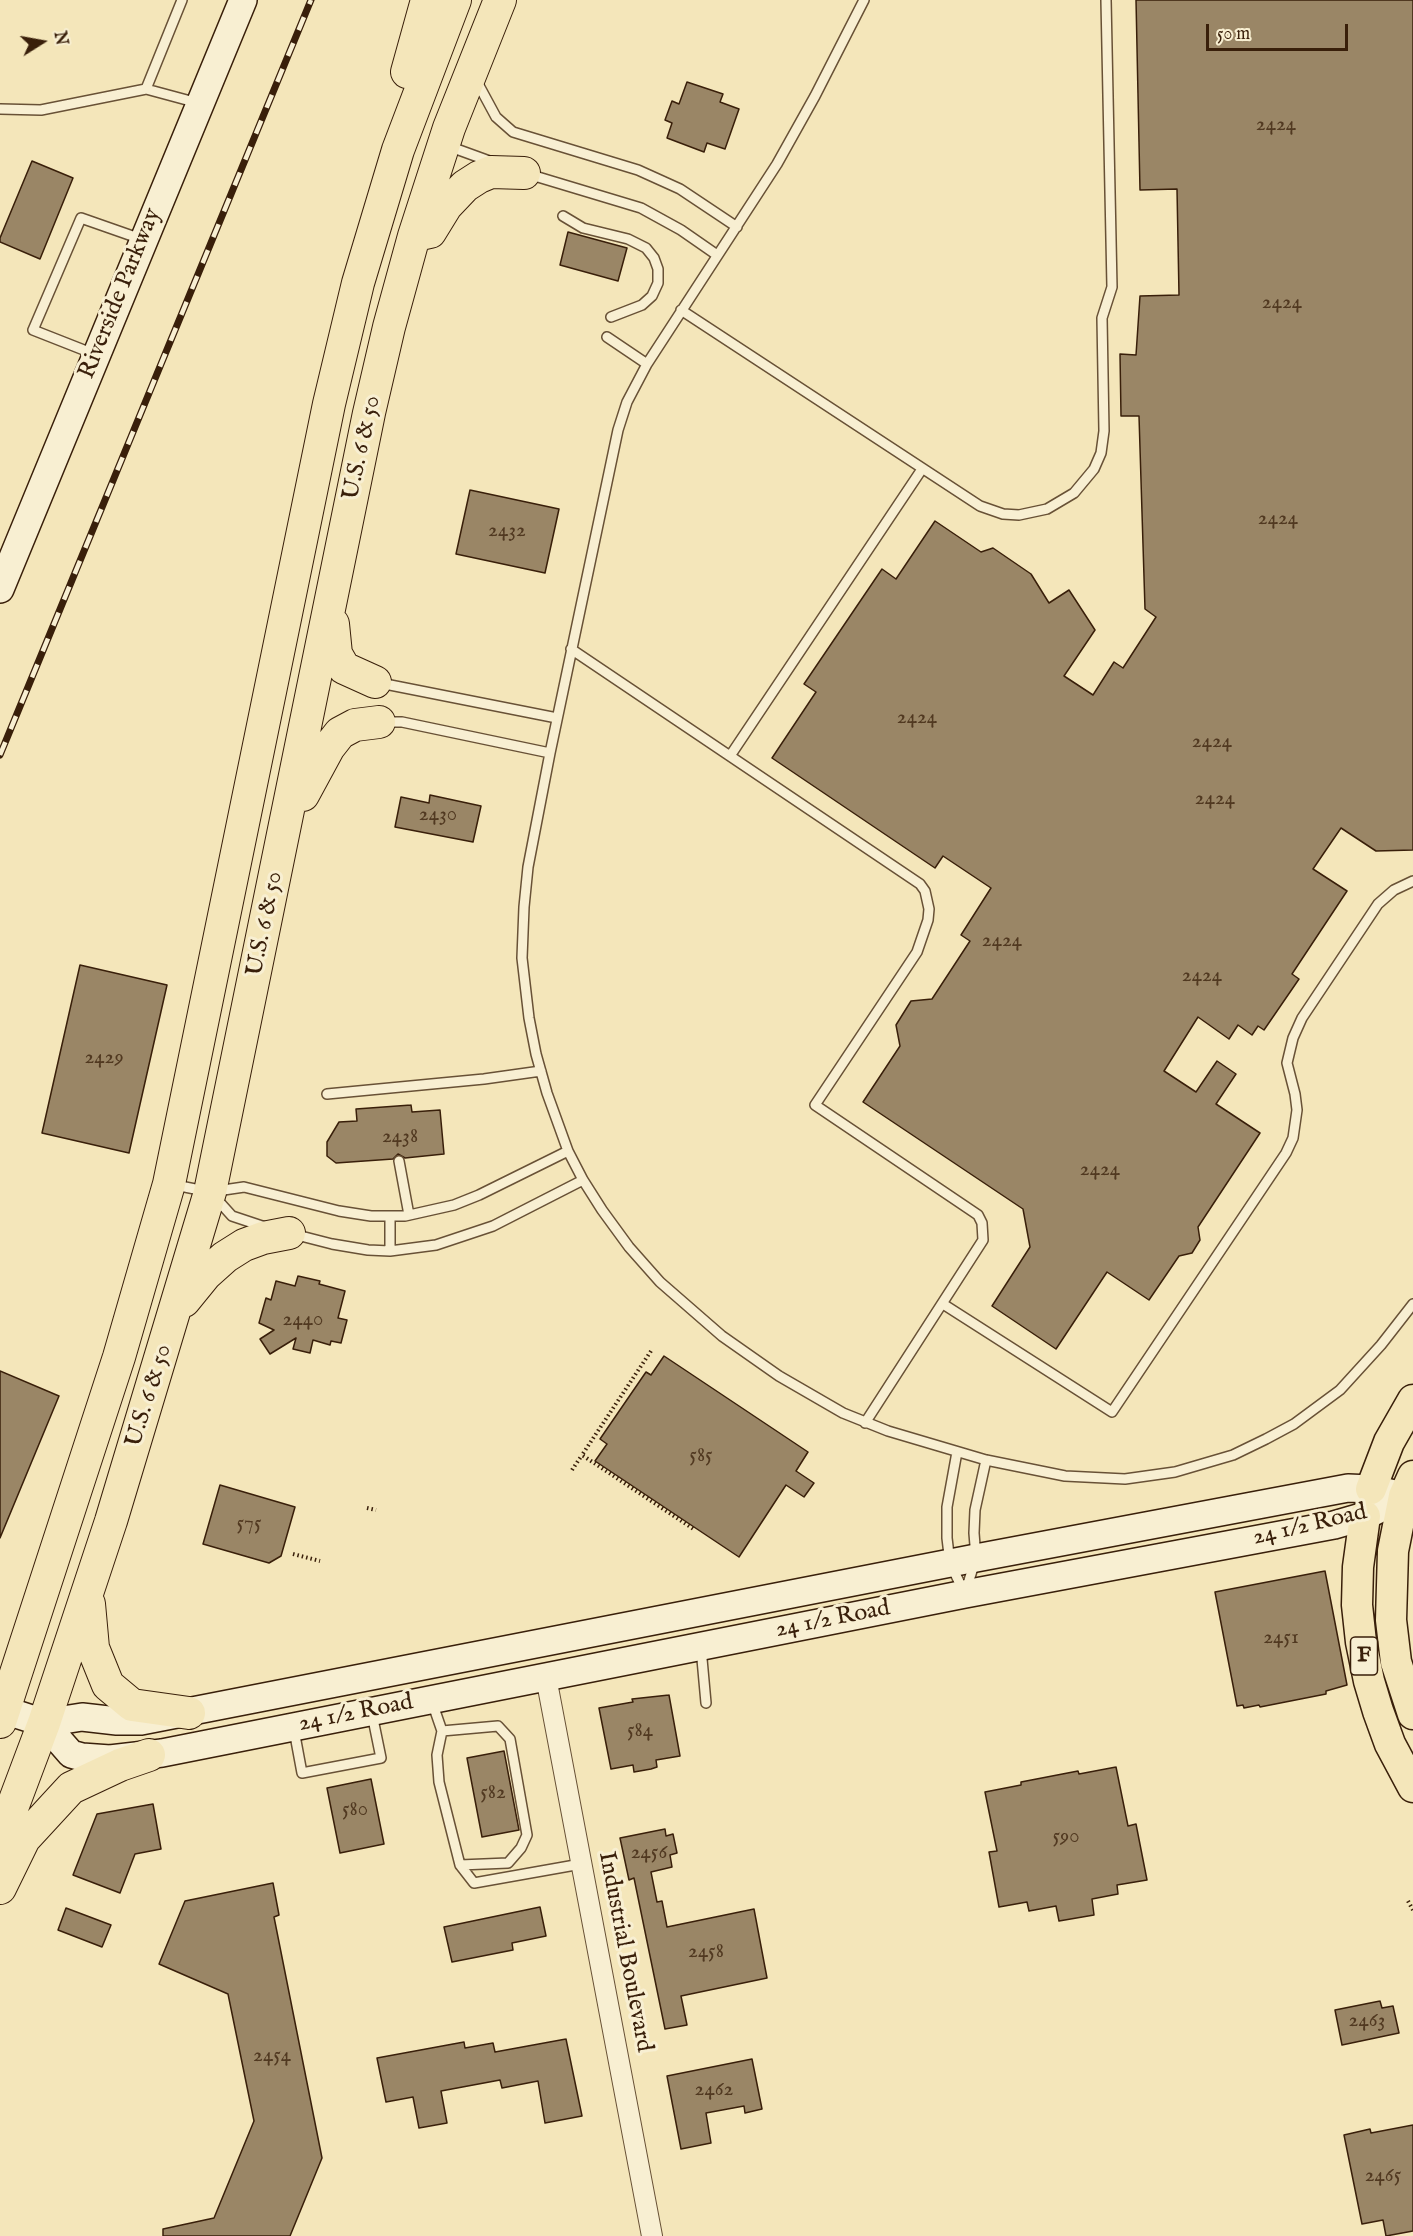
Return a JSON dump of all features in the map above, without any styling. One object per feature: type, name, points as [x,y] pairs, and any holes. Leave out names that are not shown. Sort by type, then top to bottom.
[{"type":"highway","points":[[358,283],[391,128],[427,0]]},
{"type":"highway","name":"U.S. 6 & 50","points":[[1,1713],[119,1357],[169,1184],[329,404],[358,283],[398,150],[455,0]]},
{"type":"highway","points":[[444,145],[434,128],[434,105],[473,0]]},
{"type":"highway","name":"U.S. 6 & 50","points":[[0,1840],[44,1723],[111,1521],[170,1332],[210,1192],[388,327],[414,236],[444,145],[500,0]]},
{"type":"highway","points":[[414,236],[430,232],[446,206],[465,186],[479,177],[491,172],[524,173]]},
{"type":"highway","points":[[334,589],[333,633],[336,654],[344,668],[375,682]]},
{"type":"highway","points":[[284,830],[321,759],[340,733],[355,725],[379,722]]},
{"type":"highway","points":[[170,1332],[186,1297],[225,1257],[244,1245],[263,1238],[289,1233]]},
{"type":"highway","points":[[88,1587],[93,1648],[108,1685],[132,1705],[189,1713]]},
{"type":"highway","points":[[0,1888],[24,1839],[71,1788],[120,1765],[149,1755]]},
{"type":"main road","name":"Riverside Parkway","points":[[0,589],[243,0]]},
{"type":"main road","name":"F","points":[[1413,1400],[1389,1442],[1368,1503],[1358,1567],[1358,1605],[1369,1681],[1390,1744],[1413,1787]]},
{"type":"main road","name":"24 1/2 Road","points":[[44,1723],[71,1754],[110,1759],[149,1755],[965,1594],[1334,1525],[1368,1503],[1408,1486]]},
{"type":"main road","name":"F","points":[[1408,1486],[1393,1551],[1391,1620],[1396,1662],[1413,1714]]},
{"type":"main road","name":"24 1/2 Road","points":[[1,1713],[44,1723],[82,1717],[117,1721],[141,1720],[189,1713],[548,1641],[1348,1488],[1368,1503]]},
{"type":"main road","points":[[546,1677],[552,1666],[572,1652],[647,1631],[674,1617]]},
{"type":"main road","points":[[431,1700],[460,1684],[532,1662],[541,1654],[548,1641]]},
{"type":"street","name":"Industrial Boulevard","points":[[546,1677],[652,2236]]},
{"type":"lane","points":[[146,89],[182,0]]},
{"type":"lane","points":[[864,0],[783,154],[647,364],[627,402],[618,430],[550,753],[527,875],[522,932],[522,958],[529,1018],[541,1071],[568,1151],[583,1180],[629,1247],[660,1282],[739,1350],[820,1401],[865,1423],[986,1460],[1065,1476],[1125,1479],[1175,1472],[1233,1455],[1294,1424],[1340,1390],[1368,1361],[1413,1304]]},
{"type":"lane","points":[[681,310],[980,506],[1003,514],[1019,515],[1047,509],[1074,493],[1094,469],[1101,453],[1104,432],[1102,318],[1112,287],[1106,0]]},
{"type":"lane","points":[[472,72],[496,117],[513,132],[638,170],[680,189],[737,227]]},
{"type":"lane","points":[[0,108],[41,110],[146,89],[201,103]]},
{"type":"lane","points":[[444,145],[524,173],[641,208],[681,230],[717,255]]},
{"type":"lane","points":[[563,216],[583,228],[628,239],[646,248],[654,258],[658,269],[658,283],[652,296],[631,311],[611,317]]},
{"type":"lane","points":[[96,355],[33,330],[81,218],[143,239]]},
{"type":"lane","points":[[607,338],[647,364]]},
{"type":"lane","points":[[730,756],[922,469]]},
{"type":"lane","points":[[571,649],[920,884],[925,891],[929,909],[928,920],[917,952],[815,1105],[978,1215],[982,1223],[983,1240],[865,1423]]},
{"type":"lane","points":[[375,682],[557,718]]},
{"type":"lane","points":[[379,722],[402,722],[550,753]]},
{"type":"lane","points":[[943,1304],[1112,1412],[1280,1161],[1293,1138],[1297,1110],[1287,1063],[1291,1045],[1302,1018],[1377,904],[1394,890],[1413,881]]},
{"type":"lane","points":[[327,1094],[484,1079],[541,1071]]},
{"type":"lane","points":[[169,1184],[210,1192],[244,1187],[339,1211],[390,1217],[454,1205],[568,1151]]},
{"type":"lane","points":[[399,1161],[409,1215]]},
{"type":"lane","points":[[210,1192],[232,1216],[332,1244],[390,1251],[436,1245],[464,1237],[501,1222],[583,1180]]},
{"type":"lane","points":[[390,1217],[390,1251]]},
{"type":"lane","points":[[957,1452],[947,1507],[947,1538],[963,1561],[965,1594]]},
{"type":"lane","points":[[965,1594],[963,1561],[974,1533],[975,1510],[986,1460]]},
{"type":"lane","points":[[701,1646],[706,1703]]},
{"type":"lane","points":[[431,1700],[442,1731],[437,1755],[439,1782],[460,1865],[474,1883],[581,1864]]},
{"type":"lane","points":[[294,1727],[302,1773],[381,1758],[372,1711]]},
{"type":"lane","points":[[442,1731],[498,1726],[510,1739],[527,1835],[521,1848],[508,1863],[460,1865]]},
{"type":"path","points":[[572,1470],[651,1351]]},
{"type":"path","points":[[616,1404],[622,1407]]},
{"type":"path","points":[[582,1455],[695,1530]]},
{"type":"path","points":[[367,1508],[376,1510]]},
{"type":"path","points":[[293,1554],[320,1561]]},
{"type":"path","points":[[1408,1901],[1413,1910]]},
{"type":"building","points":[[1136,0],[1413,0],[1413,850],[1376,851],[1341,828],[1313,869],[1347,891],[1292,974],[1299,979],[1264,1030],[1258,1026],[1252,1035],[1238,1025],[1229,1039],[1198,1017],[1164,1071],[1196,1092],[1217,1061],[1236,1074],[1216,1104],[1260,1133],[1198,1227],[1200,1240],[1192,1253],[1179,1256],[1149,1300],[1107,1272],[1056,1349],[992,1306],[1030,1247],[1023,1209],[863,1102],[900,1046],[896,1025],[911,1001],[932,999],[970,941],[961,935],[991,888],[943,856],[935,868],[772,758],[816,692],[804,684],[882,569],[896,579],[935,521],[981,552],[993,548],[1031,574],[1049,603],[1069,590],[1095,630],[1064,676],[1093,695],[1114,662],[1123,668],[1156,617],[1145,609],[1139,416],[1121,416],[1120,354],[1136,355],[1140,296],[1179,295],[1177,189],[1140,190]]},
{"type":"building","points":[[687,82],[723,94],[720,102],[739,109],[725,149],[707,143],[704,152],[667,138],[672,123],[665,120],[672,101],[679,104]]},
{"type":"building","points":[[32,161],[73,178],[40,259],[0,242]]},
{"type":"building","points":[[568,232],[627,248],[618,281],[560,265]]},
{"type":"building","points":[[470,490],[559,509],[545,573],[456,554]]},
{"type":"building","points":[[430,795],[481,806],[473,842],[395,827],[401,797],[429,803]]},
{"type":"building","points":[[80,965],[167,985],[129,1153],[42,1133]]},
{"type":"building","points":[[411,1105],[412,1112],[440,1110],[444,1154],[405,1158],[398,1154],[393,1159],[336,1163],[327,1156],[327,1142],[339,1122],[357,1121],[356,1109]]},
{"type":"building","points":[[298,1276],[320,1281],[319,1284],[345,1291],[338,1318],[347,1320],[341,1343],[331,1341],[330,1345],[313,1340],[310,1353],[293,1349],[296,1338],[270,1354],[260,1339],[274,1330],[259,1323],[266,1298],[271,1300],[276,1281],[295,1286]]},
{"type":"building","points":[[664,1356],[808,1452],[796,1471],[814,1483],[804,1497],[786,1485],[739,1557],[595,1461],[607,1444],[600,1439],[646,1372],[651,1375]]},
{"type":"building","points":[[0,1371],[59,1396],[0,1538]]},
{"type":"building","points":[[220,1485],[295,1507],[281,1556],[269,1563],[203,1544]]},
{"type":"building","points":[[1325,1571],[1347,1685],[1326,1691],[1326,1694],[1260,1707],[1259,1705],[1244,1708],[1243,1705],[1237,1706],[1215,1592]]},
{"type":"building","points":[[669,1695],[680,1756],[656,1760],[657,1767],[651,1769],[634,1772],[633,1765],[611,1769],[599,1708],[633,1702],[632,1699]]},
{"type":"building","points":[[504,1751],[519,1830],[482,1837],[467,1758]]},
{"type":"building","points":[[1116,1767],[1128,1826],[1136,1824],[1147,1880],[1117,1885],[1118,1894],[1092,1899],[1094,1915],[1059,1921],[1056,1906],[1029,1911],[1027,1902],[999,1907],[989,1852],[997,1851],[985,1792],[1021,1785],[1021,1782],[1078,1771],[1079,1774]]},
{"type":"building","points":[[371,1779],[384,1844],[340,1853],[327,1788]]},
{"type":"building","points":[[153,1804],[161,1849],[135,1854],[120,1893],[73,1875],[97,1814]]},
{"type":"building","points":[[665,1829],[666,1836],[673,1834],[677,1853],[670,1855],[672,1867],[651,1872],[657,1902],[662,1901],[667,1927],[754,1909],[767,1978],[681,1996],[687,2025],[665,2029],[634,1878],[629,1880],[620,1838]]},
{"type":"building","points":[[273,1883],[279,1915],[274,1917],[322,2158],[290,2236],[163,2236],[163,2229],[214,2218],[254,2121],[228,1994],[159,1964],[185,1901]]},
{"type":"building","points":[[540,1907],[546,1936],[512,1943],[513,1950],[452,1962],[444,1927]]},
{"type":"building","points":[[66,1908],[111,1925],[102,1947],[58,1930]]},
{"type":"building","points":[[1380,2001],[1382,2008],[1393,2006],[1399,2033],[1342,2045],[1335,2010]]},
{"type":"building","points":[[566,2039],[582,2116],[545,2123],[538,2081],[502,2088],[500,2080],[441,2091],[447,2123],[419,2128],[413,2097],[386,2102],[377,2058],[464,2042],[465,2048],[493,2043],[495,2052]]},
{"type":"building","points":[[752,2059],[762,2109],[745,2113],[744,2106],[706,2113],[711,2143],[681,2149],[667,2076]]},
{"type":"building","points":[[1413,2125],[1413,2231],[1386,2236],[1383,2220],[1362,2224],[1344,2135],[1370,2129],[1371,2133]]},
{"type":"railway","points":[[0,755],[311,0]]}]
